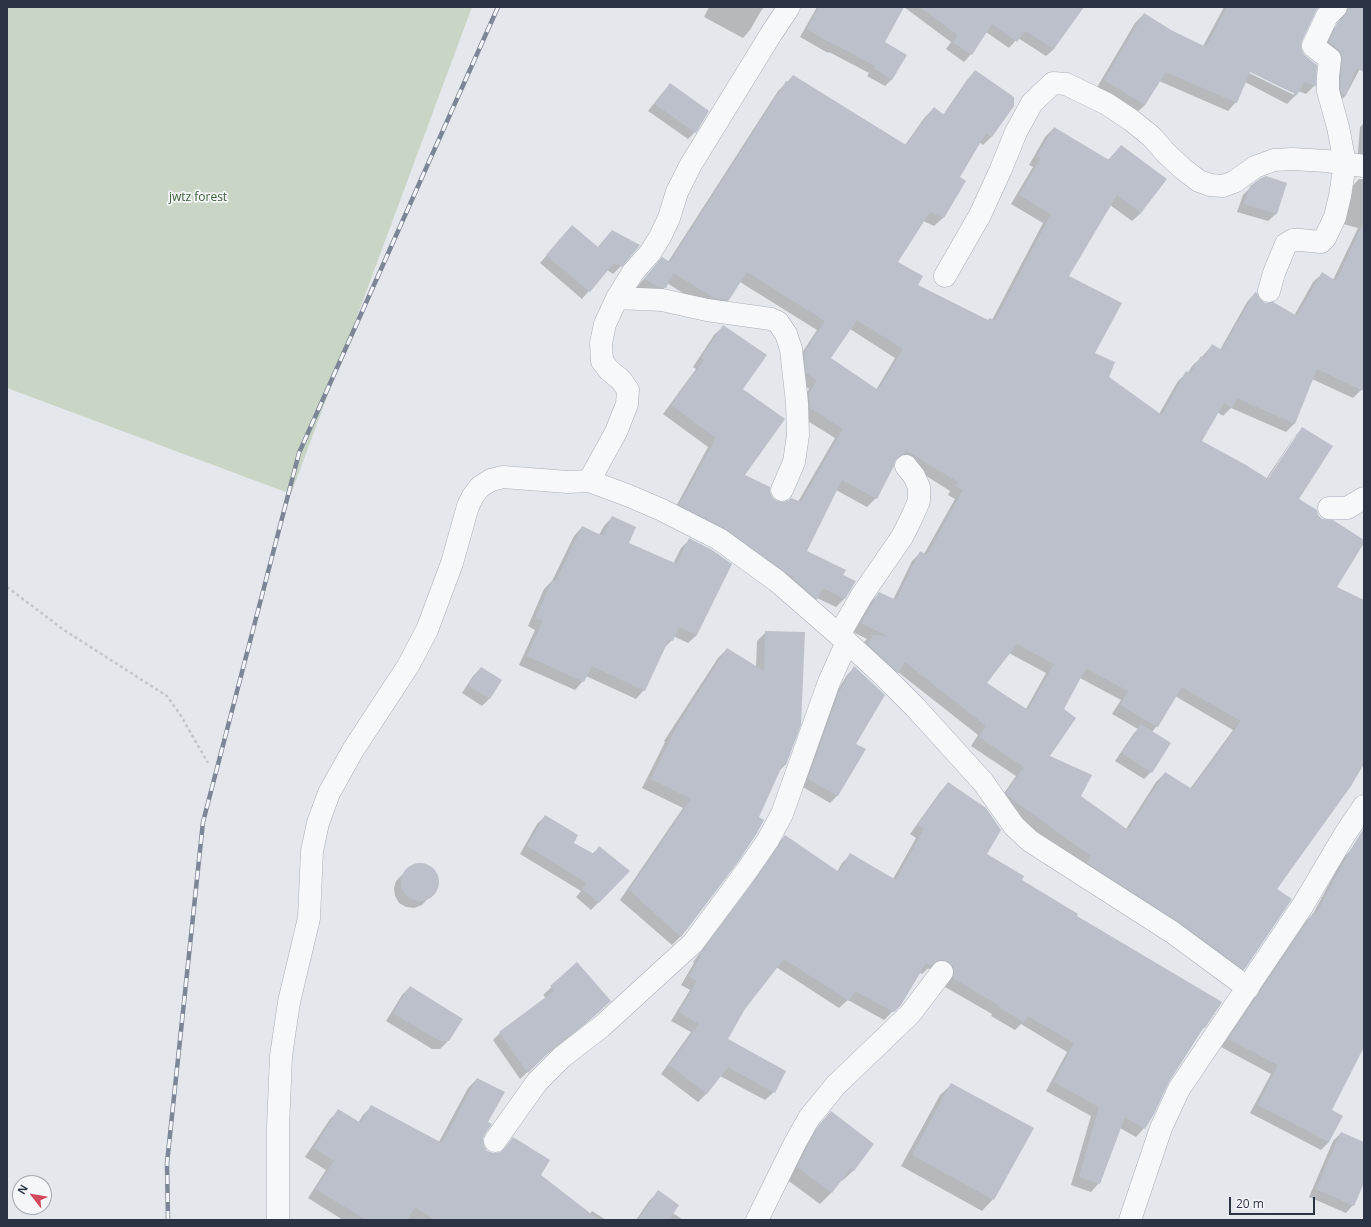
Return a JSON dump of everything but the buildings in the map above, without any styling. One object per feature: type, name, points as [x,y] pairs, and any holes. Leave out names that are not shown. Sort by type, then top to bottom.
[{"type":"street","points":[[589,481],[613,439],[627,404],[628,390],[621,380],[609,370],[602,361],[600,343],[605,324],[617,298],[633,272],[650,253],[660,237],[669,218],[677,192],[690,166],[789,7]]},
{"type":"street","points":[[1268,291],[1286,244],[1293,240],[1321,242],[1325,238],[1335,217],[1340,196],[1354,165],[1338,127],[1328,91],[1330,59],[1313,46],[1327,16],[1336,7]]},
{"type":"street","points":[[945,276],[980,215],[1016,132],[1032,103],[1053,83],[1066,84],[1107,104],[1131,120],[1152,137],[1183,169],[1199,181],[1210,185],[1223,186],[1234,182],[1255,167],[1274,160],[1293,159],[1326,161],[1354,165]]},
{"type":"street","points":[[617,298],[662,300],[707,310],[771,319],[778,322],[786,334],[791,349],[797,403],[798,435],[794,462],[782,490]]},
{"type":"street","points":[[495,1141],[537,1082],[562,1057],[601,1027],[693,943],[768,840],[782,814],[843,638],[862,595],[902,537],[919,501],[919,487],[914,476],[906,466]]},
{"type":"street","points":[[278,1220],[278,1128],[281,1056],[289,1002],[309,918],[312,851],[318,822],[329,793],[352,750],[408,666],[427,630],[452,563],[468,506],[473,496],[480,487],[491,480],[503,477],[568,482],[589,481],[662,510],[719,539],[777,581],[884,676],[915,707],[983,782],[1014,826],[1030,841],[1172,932],[1248,988]]},
{"type":"street","points":[[1329,508],[1347,508],[1364,498]]},
{"type":"street","points":[[1130,1220],[1161,1128],[1179,1089],[1303,905],[1345,834],[1364,806]]},
{"type":"street","points":[[757,1220],[809,1118],[836,1085],[910,1014],[942,972]]},
{"type":"path","points":[[7,588],[64,630],[167,696],[181,716],[208,763]]},
{"type":"green space","name":"jwtz forest","points":[[7,7],[472,7],[291,494],[7,388]]},
{"type":"railway","points":[[168,1220],[167,1163],[203,822],[299,453],[498,7]]}]
